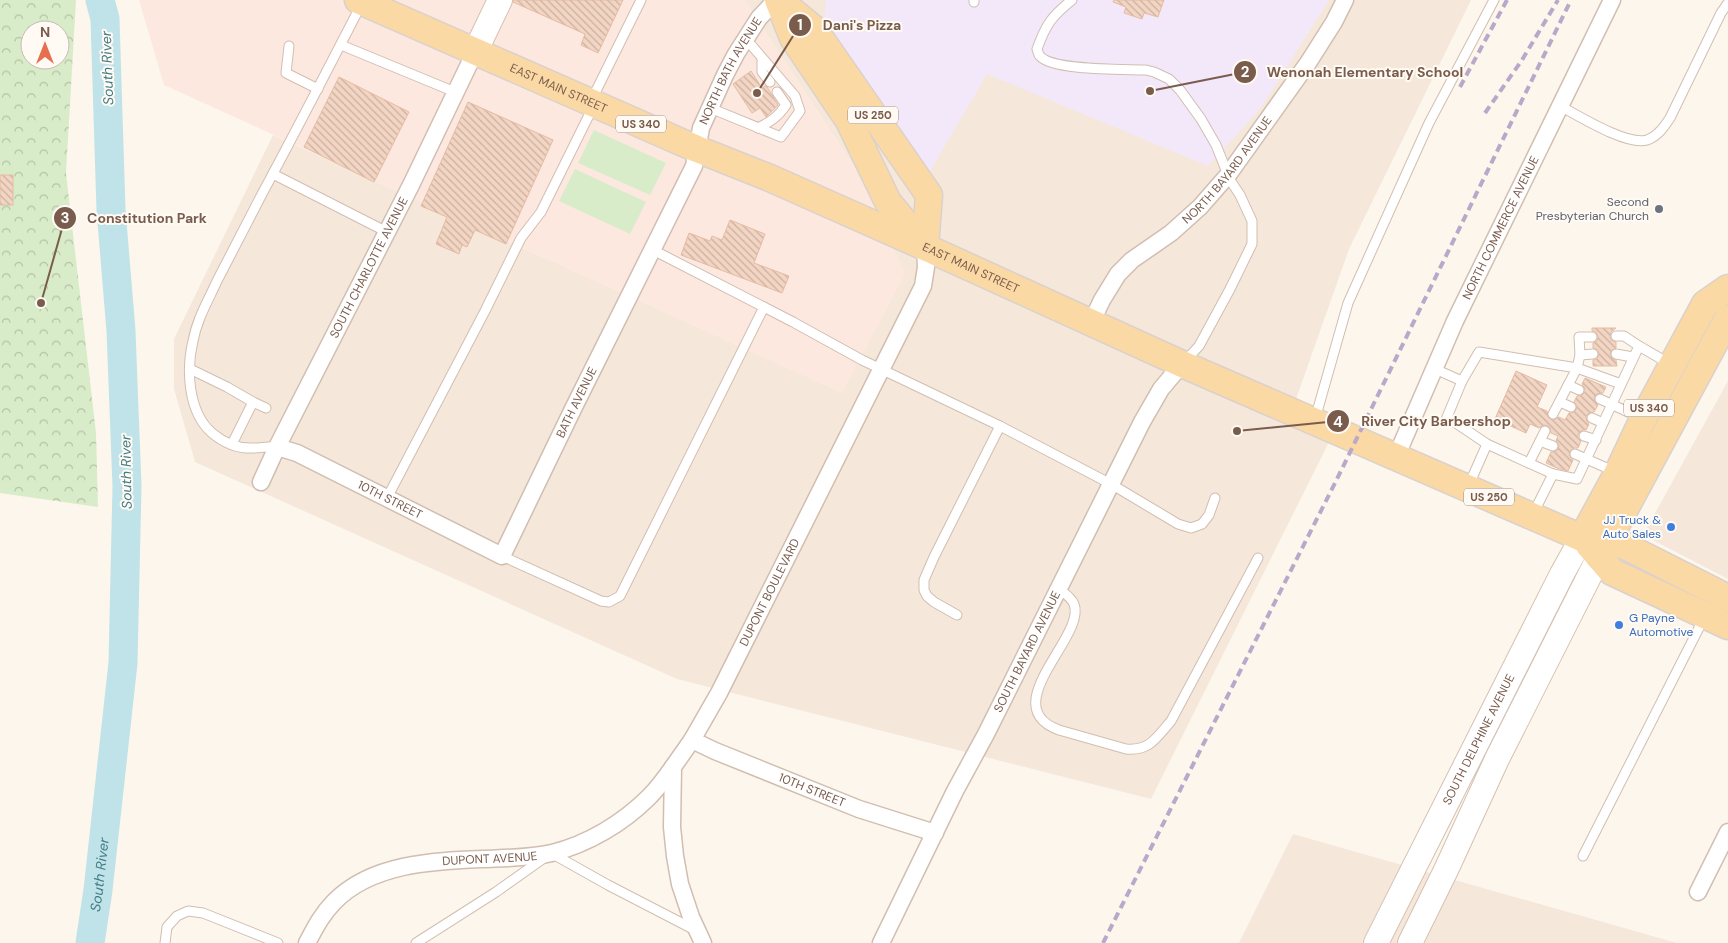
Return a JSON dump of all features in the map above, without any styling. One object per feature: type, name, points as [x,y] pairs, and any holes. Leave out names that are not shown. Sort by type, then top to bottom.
[{"type":"main road","points":[[475,52],[500,0]]},
{"type":"main road","name":"US 250","points":[[778,0],[793,38],[849,121],[888,202],[925,247]]},
{"type":"main road","name":"US 250","points":[[778,0],[814,28],[928,196],[925,247]]},
{"type":"main road","name":"EAST MAIN STREET","points":[[362,1],[697,149],[770,178],[1182,364],[1532,516],[1596,546],[1623,545],[1728,598]]},
{"type":"main road","name":"US 340","points":[[1596,546],[1618,472],[1643,419],[1705,304],[1728,288]]},
{"type":"main road","name":"US 340","points":[[1596,546],[1728,318]]},
{"type":"main road","name":"EAST MAIN STREET","points":[[1596,546],[1612,572],[1716,621]]},
{"type":"main road","name":"SOUTH DELPHINE AVENUE","points":[[1376,943],[1562,574],[1596,546]]},
{"type":"main road","name":"SOUTH DELPHINE AVENUE","points":[[1410,943],[1446,870],[1596,546]]},
{"type":"street","name":"NORTH BATH AVENUE","points":[[653,250],[694,166],[701,128],[725,75],[765,10],[778,0]]},
{"type":"street","name":"NORTH BAYARD AVENUE","points":[[1092,323],[1102,300],[1118,274],[1132,260],[1171,233],[1200,207],[1228,175],[1308,63],[1334,22],[1345,0]]},
{"type":"street","name":"NORTH COMMERCE AVENUE","points":[[1396,457],[1455,322],[1612,0]]},
{"type":"street","name":"SOUTH CHARLOTTE AVENUE","points":[[260,482],[387,232],[475,52]]},
{"type":"street","name":"DUPONT BOULEVARD","points":[[674,768],[719,693],[923,286],[926,267],[925,247]]},
{"type":"street","name":"BATH AVENUE","points":[[502,556],[653,250]]},
{"type":"street","name":"SOUTH BAYARD AVENUE","points":[[881,943],[1058,588],[1160,389],[1182,364]]},
{"type":"street","name":"10TH STREET","points":[[277,447],[298,453],[502,556]]},
{"type":"street","name":"10TH STREET","points":[[692,740],[859,809],[935,833]]},
{"type":"street","name":"DUPONT AVENUE","points":[[308,943],[321,918],[334,902],[356,885],[404,866],[438,861],[525,858],[551,853],[595,836],[632,812],[651,796],[674,768]]},
{"type":"street","points":[[674,768],[672,827],[675,856],[680,884],[701,937]]},
{"type":"street","points":[[1698,892],[1728,832]]},
{"type":"lane","points":[[387,498],[521,238],[541,212],[641,0]]},
{"type":"lane","points":[[1072,0],[1056,13],[1045,27],[1037,49],[1040,56],[1047,61],[1083,69],[1146,70],[1169,79],[1180,90],[1201,119],[1216,145],[1228,175],[1252,221],[1252,244],[1230,290],[1198,346],[1182,364]]},
{"type":"lane","points":[[1314,422],[1348,303],[1429,123],[1494,0]]},
{"type":"lane","points":[[277,447],[253,448],[223,441],[211,432],[202,421],[191,392],[192,342],[199,319],[244,227],[341,45],[362,1]]},
{"type":"lane","points":[[1560,106],[1619,136],[1638,141],[1648,140],[1659,133],[1670,118],[1721,13],[1728,3]]},
{"type":"lane","points":[[710,108],[781,137],[800,110],[795,96],[746,39]]},
{"type":"lane","points":[[341,45],[454,92]]},
{"type":"lane","points":[[289,46],[286,73],[318,89]]},
{"type":"lane","points":[[762,58],[762,72],[770,82]]},
{"type":"lane","points":[[758,128],[771,122],[786,106],[777,92]]},
{"type":"lane","points":[[273,174],[387,232]]},
{"type":"lane","points":[[653,250],[862,360],[1000,426],[1111,484],[1178,524],[1186,527],[1196,527],[1206,521],[1215,498]]},
{"type":"lane","points":[[502,556],[602,601],[609,602],[620,596],[764,307]]},
{"type":"lane","points":[[1616,336],[1624,336],[1672,366]]},
{"type":"lane","points":[[1553,414],[1577,368],[1580,355],[1579,337],[1592,337]]},
{"type":"lane","points":[[1621,384],[1577,368],[1479,352],[1462,380],[1448,417],[1487,444],[1553,474],[1578,479],[1639,346]]},
{"type":"lane","points":[[1580,355],[1593,354]]},
{"type":"lane","points":[[1616,354],[1633,357]]},
{"type":"lane","points":[[190,369],[266,408]]},
{"type":"lane","points":[[1435,369],[1462,380]]},
{"type":"lane","points":[[1568,385],[1579,390]]},
{"type":"lane","points":[[1600,400],[1643,419]]},
{"type":"lane","points":[[232,444],[253,402]]},
{"type":"lane","points":[[1560,402],[1571,408]]},
{"type":"lane","points":[[1592,418],[1603,423]]},
{"type":"lane","points":[[957,615],[927,596],[924,590],[924,580],[1000,426]]},
{"type":"lane","points":[[1529,463],[1545,431]]},
{"type":"lane","points":[[1584,436],[1596,440]]},
{"type":"lane","points":[[1540,441],[1553,446]]},
{"type":"lane","points":[[1468,488],[1487,444]]},
{"type":"lane","points":[[1575,454],[1618,472]]},
{"type":"lane","points":[[1532,516],[1553,474]]},
{"type":"lane","points":[[1058,588],[1071,598],[1075,605],[1076,613],[1071,627],[1041,683],[1036,699],[1039,715],[1049,726],[1059,730],[1126,749],[1137,750],[1153,742],[1171,721],[1258,558]]},
{"type":"lane","points":[[1583,856],[1716,621]]},
{"type":"lane","points":[[416,943],[496,892],[551,853],[701,937]]},
{"type":"lane","points":[[167,942],[167,927],[177,916],[188,911],[203,913],[278,943]]},
{"type":"shaded area","points":[[139,0],[744,0],[865,183],[905,274],[842,393],[164,85]]},
{"type":"shaded area","points":[[744,0],[1471,0],[1349,249],[1288,422],[1329,442],[1151,799],[677,679],[195,462],[174,389],[174,339],[273,135],[842,392],[865,183]]},
{"type":"shaded area","points":[[826,0],[1329,0],[1260,109],[1208,166],[987,74],[929,173],[824,22]]},
{"type":"shaded area","points":[[1728,381],[1728,579],[1643,535]]},
{"type":"shaded area","points":[[1293,834],[1677,943],[1239,943]]},
{"type":"green space","points":[[0,0],[76,0],[66,173],[96,433],[98,507],[0,493]]},
{"type":"green space","points":[[594,130],[666,163],[650,195],[578,163]]},
{"type":"green space","points":[[575,169],[646,202],[630,234],[559,201]]},
{"type":"building","points":[[514,0],[623,0],[598,53],[581,45],[585,34],[513,2]]},
{"type":"building","points":[[1114,0],[1164,0],[1158,17],[1144,13],[1142,19],[1124,13],[1126,7],[1113,2]]},
{"type":"building","points":[[751,71],[762,88],[767,87],[778,105],[766,117],[760,108],[752,113],[733,84]]},
{"type":"building","points":[[339,77],[409,112],[374,182],[304,147]]},
{"type":"building","points":[[468,102],[553,140],[506,244],[475,230],[467,247],[462,245],[459,254],[436,244],[447,217],[421,206]]},
{"type":"building","points":[[0,175],[13,175],[13,205],[0,205]]},
{"type":"building","points":[[730,220],[765,234],[754,263],[789,276],[782,293],[681,255],[689,233],[710,241],[712,236],[722,240]]},
{"type":"building","points":[[1592,328],[1616,328],[1611,332],[1610,336],[1611,340],[1616,342],[1616,348],[1610,353],[1612,358],[1616,360],[1617,366],[1593,366],[1593,360],[1597,359],[1599,354],[1598,350],[1593,348],[1593,343],[1597,341],[1598,337],[1596,332],[1592,331]]},
{"type":"building","points":[[1516,371],[1547,385],[1537,407],[1547,411],[1548,417],[1553,420],[1559,417],[1565,420],[1569,413],[1576,410],[1577,406],[1574,402],[1577,396],[1585,392],[1582,384],[1585,378],[1606,387],[1603,393],[1597,394],[1594,397],[1598,405],[1594,412],[1586,416],[1589,424],[1586,430],[1582,430],[1578,434],[1578,438],[1581,441],[1578,448],[1570,451],[1569,455],[1573,460],[1568,471],[1546,463],[1551,452],[1557,451],[1559,446],[1556,441],[1558,436],[1551,433],[1548,426],[1544,425],[1539,428],[1530,424],[1526,433],[1495,419]]},
{"type":"waterway","name":"South River","points":[[90,943],[98,890],[123,663],[127,486],[121,331],[111,210],[105,19],[100,0]]},
{"type":"railway","points":[[1460,87],[1507,0]]},
{"type":"railway","points":[[1485,113],[1522,60],[1558,0]]},
{"type":"railway","points":[[1103,943],[1336,481],[1571,0]]},
{"type":"place","name":"Wenonah Elementary School","points":[[1150,91]]},
{"type":"place","name":"Dani's Pizza","points":[[757,93]]},
{"type":"place","name":"Second Presbyterian Church","points":[[1659,209]]},
{"type":"place","name":"Constitution Park","points":[[41,303]]},
{"type":"place","name":"River City Barbershop","points":[[1237,431]]},
{"type":"place","name":"JJ Truck & Auto Sales","points":[[1671,527]]},
{"type":"place","name":"G Payne Automotive","points":[[1619,625]]}]
